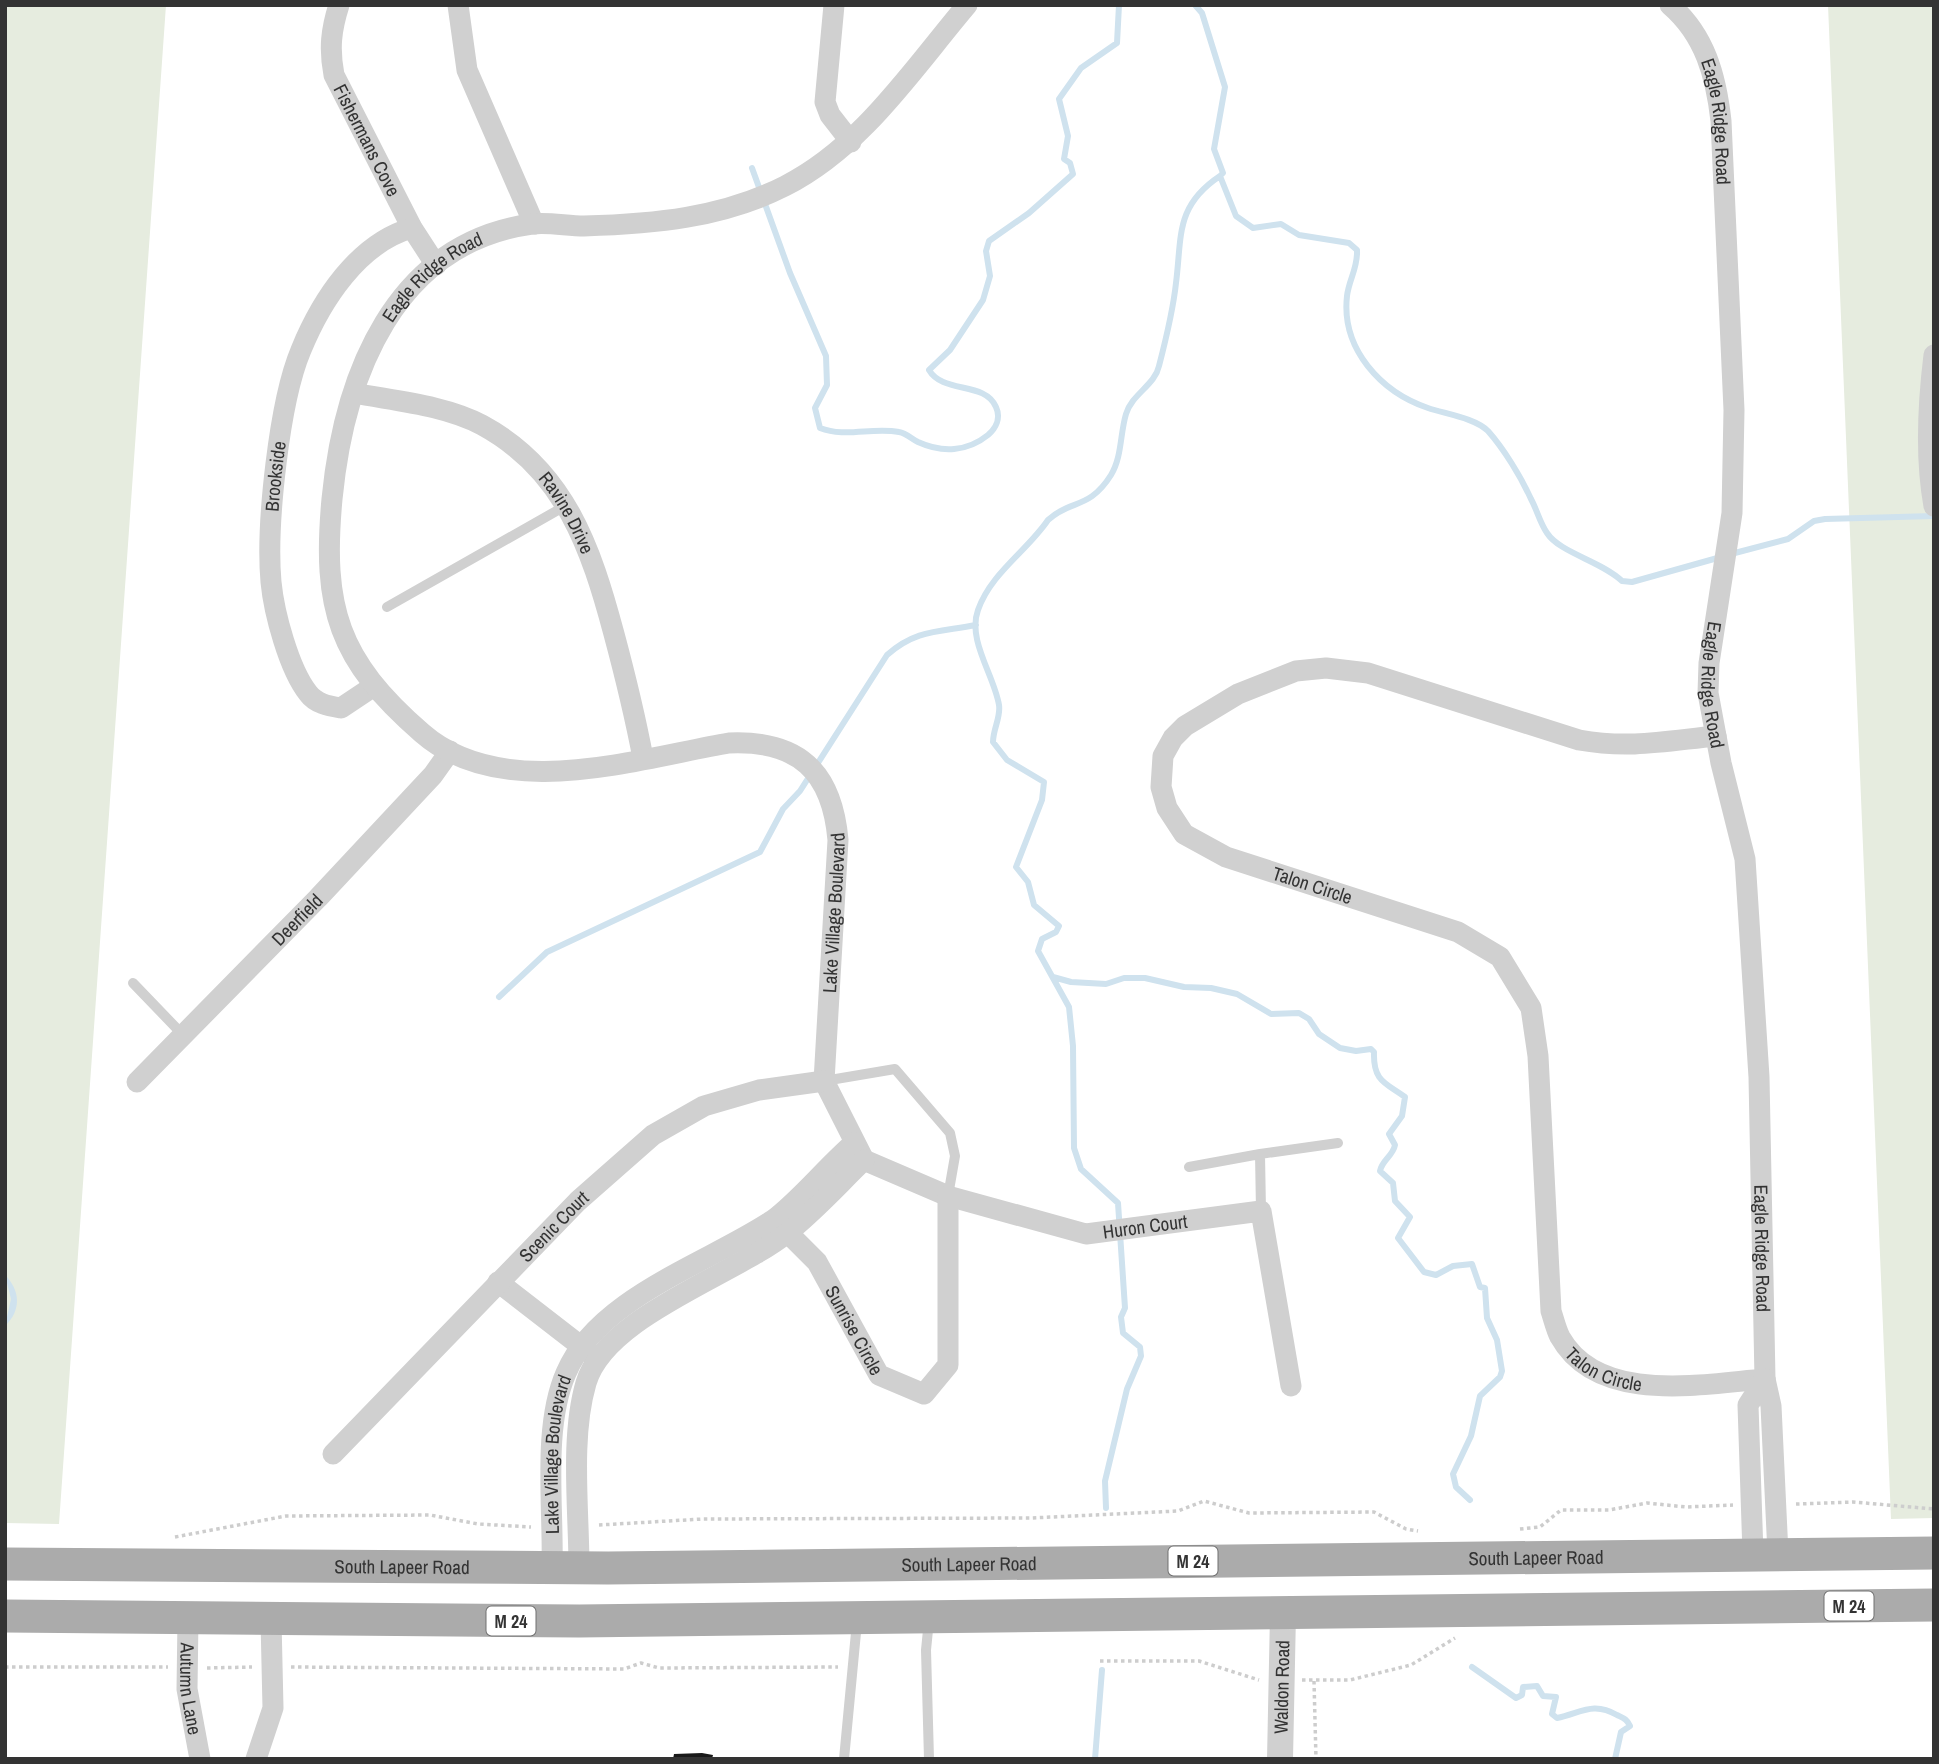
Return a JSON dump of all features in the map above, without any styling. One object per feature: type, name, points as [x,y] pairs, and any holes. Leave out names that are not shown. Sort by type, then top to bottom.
[{"type":"main road","name":"South Lapeer Road","points":[[5,1564],[438,1569],[1934,1553]]},
{"type":"main road","points":[[1763,1608],[1779,1590],[1783,1572],[1766,1554]]},
{"type":"main road","points":[[178,1618],[189,1597],[189,1567]]},
{"type":"main road","points":[[418,1621],[417,1594],[426,1576],[438,1569]]},
{"type":"main road","name":"M 24","points":[[5,1616],[418,1621],[929,1618],[1934,1605]]},
{"type":"street","name":"Fishermans Cove","points":[[339,5],[331,31],[330,53],[334,75],[412,228],[436,265]]},
{"type":"street","points":[[458,5],[467,71],[534,224]]},
{"type":"street","points":[[834,5],[825,102],[830,115],[851,142]]},
{"type":"street","name":"Eagle Ridge Road","points":[[527,773],[487,765],[430,740],[395,710],[374,686],[352,655],[337,621],[328,570],[333,488],[354,393],[371,343],[397,300],[459,248],[534,224],[609,225],[686,219],[750,201],[787,186],[851,142],[967,5]]},
{"type":"street","name":"Eagle Ridge Road","points":[[1670,5],[1690,25],[1707,55],[1718,87],[1721,121],[1734,410],[1732,513],[1709,663],[1708,693],[1737,816],[1746,870],[1759,1077],[1766,1379],[1772,1406],[1766,1554]]},
{"type":"street","name":"Brookside","points":[[374,686],[341,708],[323,705],[308,695],[284,639],[271,584],[270,540],[278,454],[300,351],[325,303],[356,262],[394,233],[412,228]]},
{"type":"street","points":[[1934,355],[1930,390],[1929,481],[1934,506]]},
{"type":"street","name":"Ravine Drive","points":[[354,393],[440,410],[481,424],[533,461],[567,505],[599,578],[635,711],[643,758]]},
{"type":"street","name":"Talon Circle","points":[[1716,736],[1642,746],[1610,746],[1579,740],[1368,673],[1326,668],[1296,671],[1238,694],[1185,726],[1163,755],[1161,787],[1167,808],[1184,834],[1226,857],[1458,932],[1500,957],[1531,1008],[1538,1056],[1550,1311],[1560,1337],[1574,1354],[1605,1377],[1629,1382],[1700,1384],[1766,1379]]},
{"type":"street","name":"Lake Village Boulevard","points":[[527,773],[576,771],[752,742],[777,746],[804,759],[823,784],[835,810],[838,840],[824,1081],[859,1151],[781,1226],[590,1353],[578,1421],[566,1568]]},
{"type":"street","name":"Deerfield","points":[[137,1082],[318,898],[433,775],[450,751]]},
{"type":"street","name":"Scenic Court","points":[[332,1454],[578,1201],[653,1135],[704,1106],[759,1090],[824,1081]]},
{"type":"street","name":"Huron Court","points":[[859,1151],[948,1196],[1086,1234],[1261,1211]]},
{"type":"street","name":"Sunrise Circle","points":[[781,1226],[817,1262],[879,1375],[924,1395],[948,1365],[948,1196]]},
{"type":"street","points":[[1261,1211],[1291,1386]]},
{"type":"street","points":[[498,1282],[590,1353]]},
{"type":"street","name":"Waldon Road","points":[[1280,1759],[1283,1614]]},
{"type":"street","name":"Autumn Lane","points":[[178,1618],[200,1759]]},
{"type":"street","points":[[256,1759],[273,1708],[271,1620]]},
{"type":"lane","points":[[387,607],[567,505]]},
{"type":"lane","points":[[133,983],[183,1035]]},
{"type":"lane","points":[[824,1081],[895,1069],[950,1133],[955,1156],[948,1196]]},
{"type":"lane","points":[[1189,1167],[1338,1143]]},
{"type":"lane","points":[[1261,1154],[1261,1211]]},
{"type":"lane","points":[[844,1759],[857,1618]]},
{"type":"lane","points":[[929,1618],[926,1650],[929,1759]]},
{"type":"path","points":[[598,1525],[703,1519],[1031,1518],[1178,1511],[1204,1501],[1249,1513],[1374,1512],[1406,1529],[1431,1532]]},
{"type":"path","points":[[1784,1504],[1853,1502],[1934,1509]]},
{"type":"path","points":[[1518,1530],[1540,1527],[1561,1510],[1609,1510],[1647,1503],[1686,1507],[1738,1505]]},
{"type":"path","points":[[171,1538],[219,1527],[293,1516],[430,1514],[478,1524],[539,1527]]},
{"type":"path","points":[[1298,1680],[1350,1680],[1420,1662],[1445,1642],[1466,1636]]},
{"type":"path","points":[[1100,1661],[1199,1661],[1265,1680]]},
{"type":"path","points":[[289,1667],[624,1669],[641,1663],[659,1668],[841,1668]]},
{"type":"path","points":[[5,1667],[171,1667]]},
{"type":"path","points":[[194,1668],[262,1667]]},
{"type":"path","points":[[1314,1680],[1316,1759]]},
{"type":"shaded area","points":[[5,5],[166,5],[59,1524],[5,1523]]},
{"type":"shaded area","points":[[1828,5],[1934,5],[1934,1518],[1891,1519]]},
{"type":"water","points":[[5,1275],[14,1287],[17,1300],[14,1313],[5,1326],[11,1299]]},
{"type":"building","points":[[674,1754],[713,1755],[712,1759],[673,1759]]},
{"type":"waterway","points":[[752,168],[790,273],[826,356],[827,385],[815,408],[820,428],[839,432],[899,432],[936,448],[954,449],[972,445],[993,429],[998,419],[996,407],[991,399],[983,394],[944,382],[929,370],[950,350],[983,300],[990,276],[986,251],[989,241],[1029,213],[1073,174],[1070,163],[1064,159],[1068,136],[1059,99],[1081,68],[1117,43],[1119,5]]},
{"type":"waterway","points":[[1195,5],[1202,13],[1225,87],[1214,149],[1223,173],[1220,176],[1236,216],[1253,228],[1281,224],[1299,235],[1349,243],[1357,250],[1347,296],[1347,315],[1358,351],[1380,380],[1411,401],[1468,420],[1488,431],[1517,473],[1553,540],[1622,581],[1632,582],[1721,557]]},
{"type":"waterway","points":[[1106,1508],[1105,1481],[1127,1389],[1141,1356],[1140,1347],[1123,1333],[1121,1317],[1125,1308],[1118,1203],[1081,1169],[1074,1148],[1073,1046],[1069,1007],[1038,951],[1042,939],[1056,932],[1059,926],[1034,905],[1028,882],[1016,867],[1042,800],[1044,782],[1007,760],[993,742],[999,705],[978,645],[976,621],[978,610],[991,585],[1048,520],[1056,513],[1095,494],[1111,475],[1117,461],[1129,407],[1157,373],[1171,314],[1183,223],[1195,199],[1220,176]]},
{"type":"waterway","points":[[1731,554],[1788,539],[1814,521],[1934,516]]},
{"type":"waterway","points":[[499,997],[547,952],[760,852],[783,809],[800,791],[887,655],[918,636],[976,625]]},
{"type":"waterway","points":[[1053,977],[1071,982],[1106,984],[1124,978],[1145,978],[1184,987],[1211,988],[1237,994],[1271,1014],[1299,1013],[1309,1019],[1319,1034],[1340,1048],[1356,1051],[1371,1049],[1374,1052],[1378,1076],[1405,1097],[1402,1116],[1389,1134],[1395,1145],[1394,1149],[1380,1171],[1393,1183],[1395,1201],[1410,1217],[1398,1238],[1424,1272],[1436,1275],[1453,1266],[1472,1264],[1480,1287],[1485,1288],[1487,1318],[1497,1340],[1502,1371],[1500,1377],[1480,1396],[1471,1436],[1453,1474],[1456,1487],[1470,1500]]},
{"type":"waterway","points":[[1472,1667],[1516,1698],[1522,1695],[1523,1687],[1537,1686],[1543,1696],[1556,1697],[1552,1714],[1557,1718],[1594,1708],[1609,1711],[1625,1719],[1630,1726],[1621,1732],[1615,1759]]},
{"type":"waterway","points":[[1095,1759],[1102,1670]]}]
